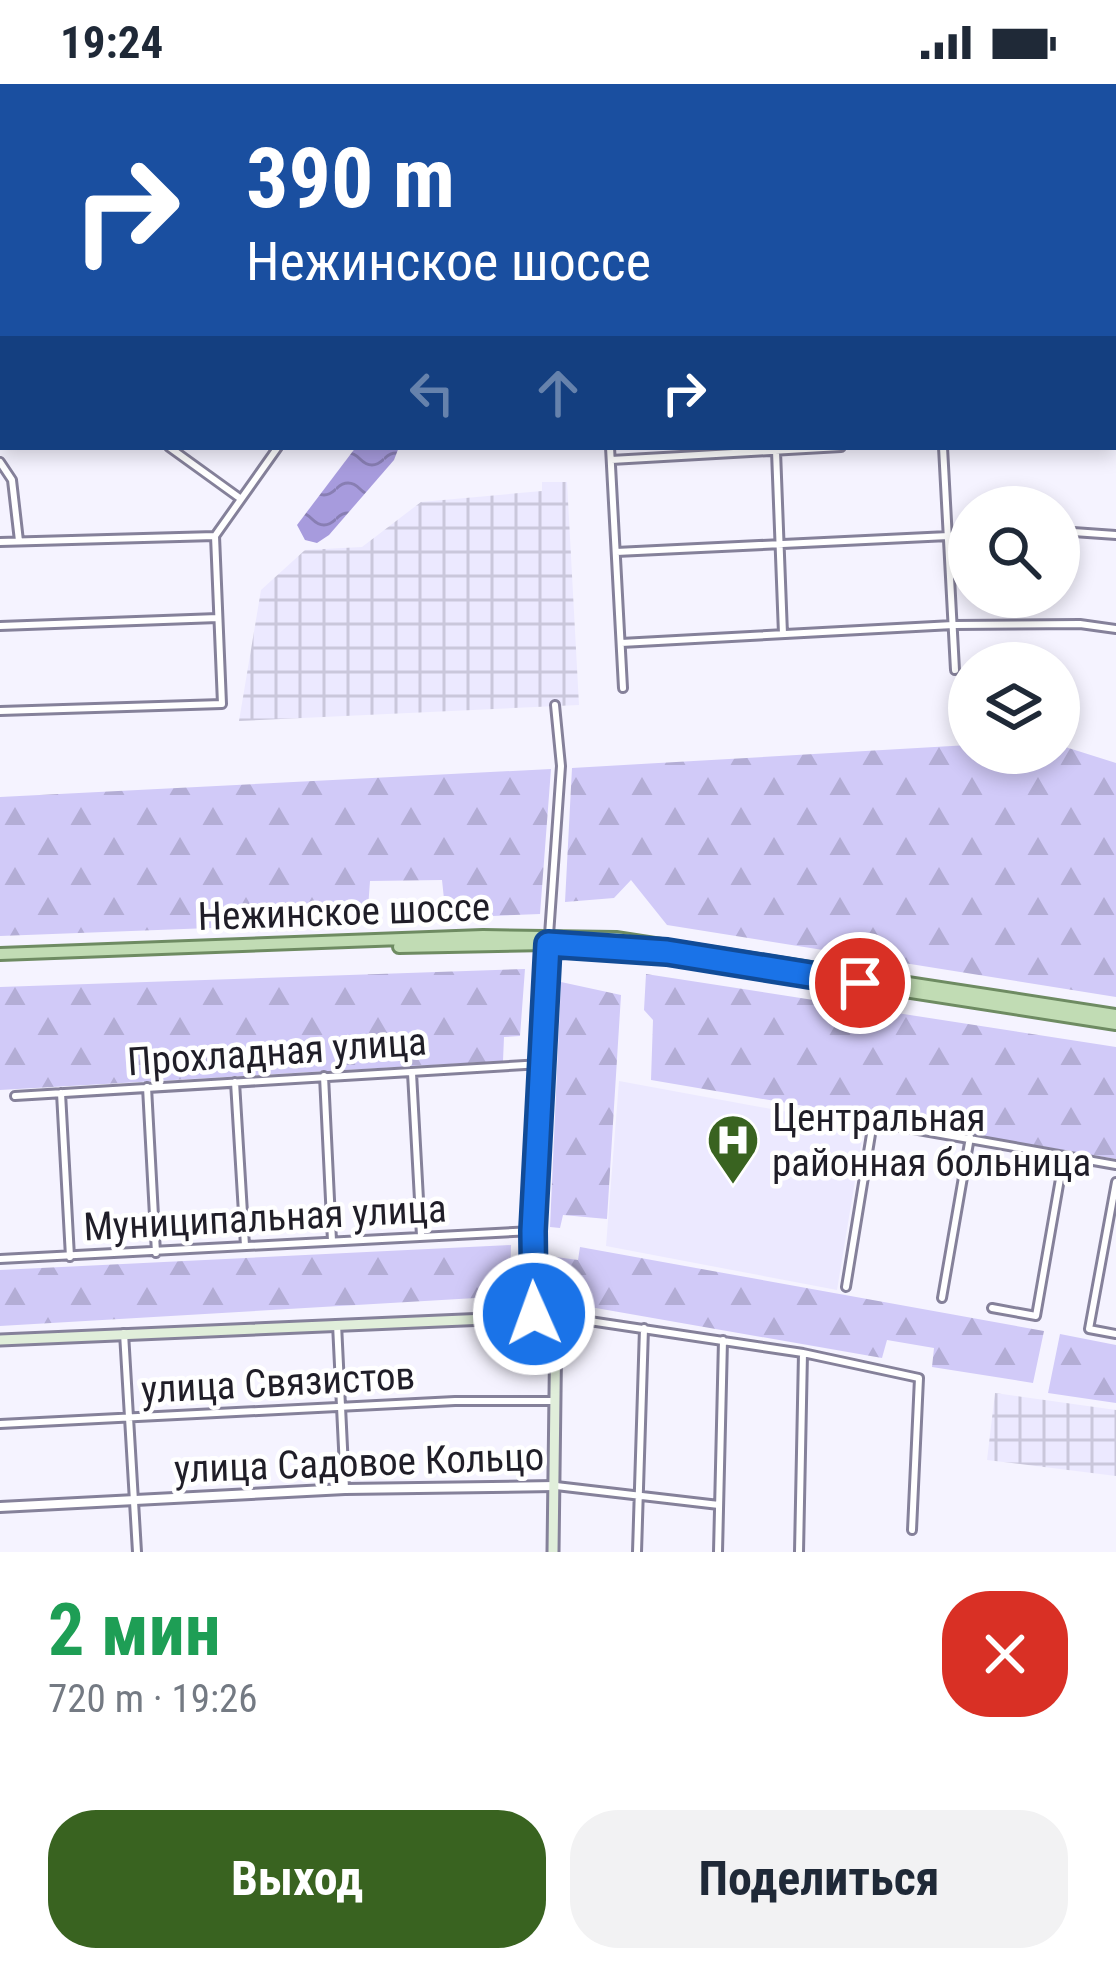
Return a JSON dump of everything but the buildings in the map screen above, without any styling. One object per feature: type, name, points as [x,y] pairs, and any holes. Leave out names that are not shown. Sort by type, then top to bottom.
[{"type":"main road","name":"Нежинское шоссе","points":[[0,957],[549,939],[661,942],[1116,1015]]},
{"type":"main road","name":"Нежинское шоссе","points":[[549,939],[667,952],[1116,1024]]},
{"type":"main road","points":[[534,1314],[533,1231],[549,939]]},
{"type":"main road","points":[[0,1340],[556,1316],[553,1552]]},
{"type":"street","points":[[173,450],[241,499]]},
{"type":"street","points":[[0,711],[222,704],[215,536],[276,450]]},
{"type":"street","points":[[610,450],[623,688]]},
{"type":"street","points":[[611,460],[748,450]]},
{"type":"street","points":[[776,450],[783,634]]},
{"type":"street","points":[[616,552],[948,535],[944,450]]},
{"type":"street","points":[[0,463],[16,499],[19,541]]},
{"type":"street","points":[[1080,533],[1116,535]]},
{"type":"street","points":[[0,542],[215,536]]},
{"type":"street","points":[[0,626],[219,618]]},
{"type":"street","points":[[952,618],[953,642]]},
{"type":"street","points":[[621,644],[952,625],[1080,624],[1116,629]]},
{"type":"street","points":[[549,939],[561,766],[555,705]]},
{"type":"street","name":"Прохладная улица","points":[[16,1096],[542,1064]]},
{"type":"street","points":[[412,1072],[421,1236]]},
{"type":"street","points":[[324,1076],[332,1242]]},
{"type":"street","points":[[235,1082],[245,1247]]},
{"type":"street","points":[[147,1087],[156,1252]]},
{"type":"street","points":[[61,1093],[70,1257]]},
{"type":"street","points":[[846,1286],[873,1121],[1116,1165]]},
{"type":"street","points":[[942,1298],[970,1137]]},
{"type":"street","points":[[992,1308],[1036,1316],[1064,1155]]},
{"type":"street","points":[[1116,1181],[1089,1328],[1116,1334]]},
{"type":"street","name":"Муниципальная улица","points":[[0,1259],[533,1231]]},
{"type":"street","points":[[556,1316],[803,1353],[920,1378],[912,1531]]},
{"type":"street","points":[[337,1323],[345,1489]]},
{"type":"street","points":[[637,1552],[644,1328]]},
{"type":"street","points":[[124,1333],[137,1552]]},
{"type":"street","points":[[718,1552],[723,1340]]},
{"type":"street","points":[[799,1552],[803,1353]]},
{"type":"street","name":"улица Связистов","points":[[0,1424],[342,1406],[558,1401]]},
{"type":"street","name":"улица Садовое Кольцо","points":[[0,1507],[345,1489],[555,1486],[719,1505]]},
{"type":"shaded area","points":[[542,482],[567,482],[579,705],[239,721],[261,590],[305,550],[362,547],[421,502],[542,491]]},
{"type":"shaded area","name":"Центральная районная больница","points":[[619,1081],[864,1126],[837,1290],[606,1246]]},
{"type":"shaded area","points":[[995,1393],[1116,1410],[1116,1476],[987,1460]]},
{"type":"green space","points":[[948,746],[948,774],[1080,774],[1080,752],[1116,763],[1116,997],[667,925],[631,880],[614,898],[565,902],[572,768]]},
{"type":"green space","points":[[551,769],[540,914],[446,918],[442,880],[370,881],[367,922],[0,936],[0,797]]},
{"type":"green space","points":[[525,969],[520,1036],[504,1037],[503,1061],[0,1090],[0,987]]},
{"type":"green space","points":[[646,974],[1116,1047],[1116,1159],[651,1080],[653,1020],[644,1010]]},
{"type":"green space","points":[[561,982],[621,995],[607,1219],[563,1215],[560,1228],[550,1227]]},
{"type":"green space","points":[[511,1245],[510,1296],[0,1326],[0,1270]]},
{"type":"green space","points":[[580,1247],[1044,1331],[1033,1383],[932,1367],[934,1348],[887,1340],[882,1358],[573,1304],[561,1285],[556,1257],[578,1260]]},
{"type":"green space","points":[[1060,1334],[1116,1345],[1116,1403],[1048,1393]]},
{"type":"water","points":[[354,450],[398,450],[329,535],[317,543],[305,540],[297,525]]},
{"type":"place","name":"Центральная районная больница","points":[[733,1186]]},
{"type":"route","points":[[534,1314],[533,1231],[548,944],[667,952],[860,983]]}]
